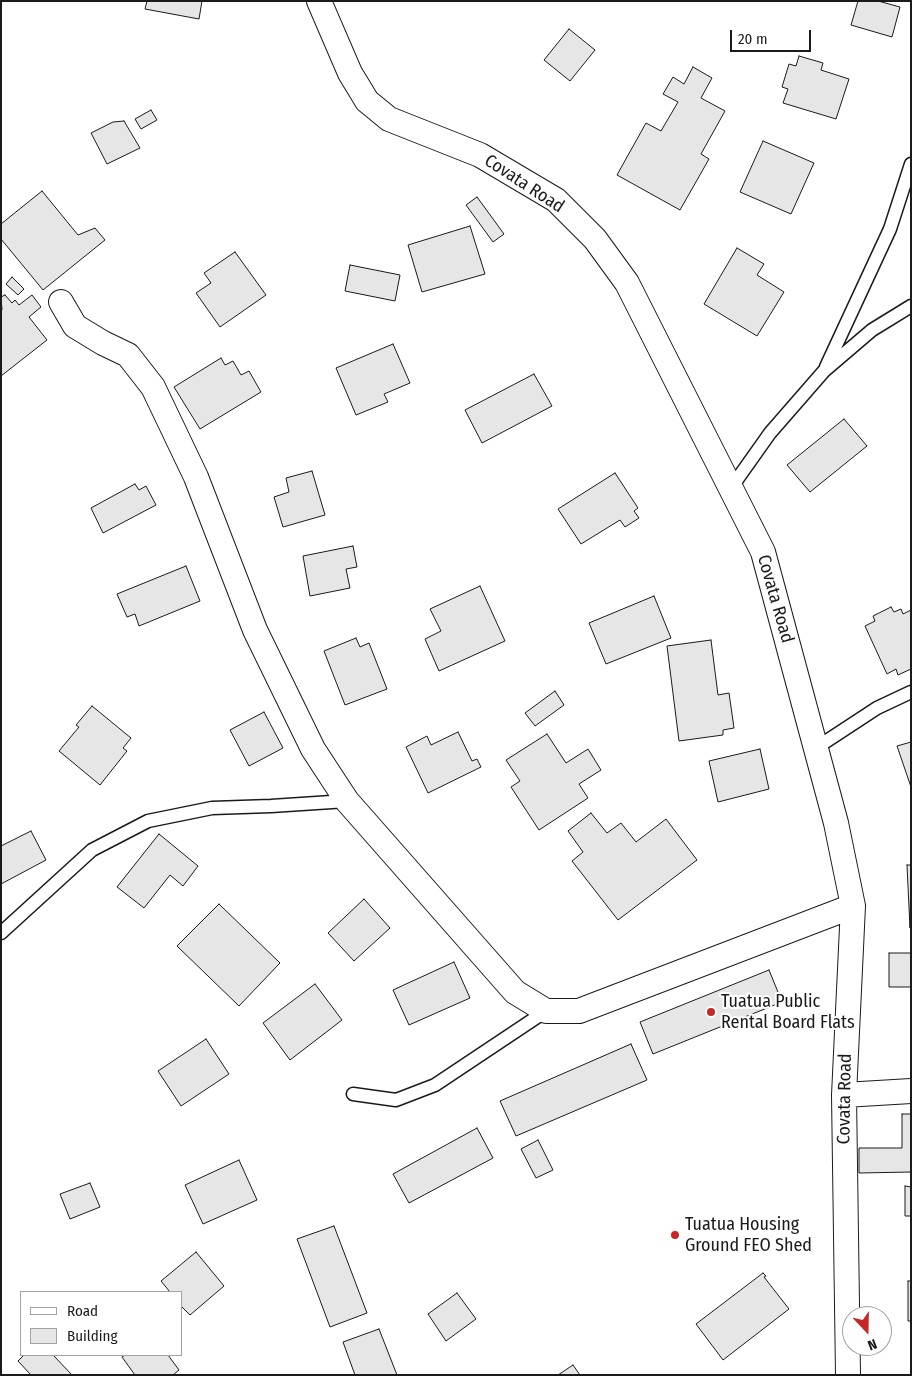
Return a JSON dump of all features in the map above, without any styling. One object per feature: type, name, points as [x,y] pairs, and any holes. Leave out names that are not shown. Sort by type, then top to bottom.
[{"type":"street","name":"Covata Road","points":[[320,1],[350,73],[367,101],[389,119],[480,154],[556,200],[595,239],[627,283],[763,552],[836,823],[853,906],[844,1095],[848,1375]]},
{"type":"street","points":[[61,302],[75,326],[128,355],[153,387],[196,478],[255,630],[313,749],[347,801],[514,992],[546,1011],[579,1011],[853,906]]},
{"type":"street","points":[[844,1095],[911,1091]]},
{"type":"lane","points":[[824,371],[890,229],[911,164]]},
{"type":"lane","points":[[731,488],[770,433],[824,371],[872,330],[911,306]]},
{"type":"lane","points":[[816,748],[877,708],[911,694]]},
{"type":"lane","points":[[1,933],[92,850],[148,821],[212,808],[347,801]]},
{"type":"lane","points":[[353,1094],[396,1100],[434,1085],[546,1011]]},
{"type":"building","points":[[147,1],[202,1],[199,19],[145,9]]},
{"type":"building","points":[[858,1],[878,1],[900,7],[892,37],[851,25]]},
{"type":"building","points":[[569,29],[595,50],[570,81],[544,60]]},
{"type":"building","points":[[799,56],[823,63],[821,70],[849,79],[836,119],[783,103],[788,89],[782,87],[789,64],[796,66]]},
{"type":"building","points":[[693,67],[712,78],[701,98],[725,111],[701,154],[709,159],[680,210],[617,175],[646,123],[661,131],[678,102],[663,94],[673,77],[684,84]]},
{"type":"building","points":[[151,110],[157,120],[141,129],[135,119]]},
{"type":"building","points":[[124,121],[140,148],[107,164],[91,133],[113,122]]},
{"type":"building","points":[[763,141],[814,163],[791,214],[740,192]]},
{"type":"building","points":[[42,191],[78,235],[95,228],[105,240],[43,290],[1,239],[1,224]]},
{"type":"building","points":[[477,197],[504,234],[493,242],[466,205]]},
{"type":"building","points":[[470,226],[485,274],[422,292],[408,245]]},
{"type":"building","points":[[737,248],[764,264],[757,275],[784,292],[757,336],[704,304]]},
{"type":"building","points":[[235,252],[266,295],[220,327],[196,293],[211,283],[204,273]]},
{"type":"building","points":[[350,265],[400,275],[395,301],[345,291]]},
{"type":"building","points":[[12,277],[24,289],[18,295],[6,284]]},
{"type":"building","points":[[5,295],[12,303],[15,300],[19,305],[32,295],[41,307],[29,317],[47,340],[1,376],[1,297]]},
{"type":"building","points":[[393,344],[410,383],[384,394],[388,402],[356,415],[336,368]]},
{"type":"building","points":[[221,358],[225,365],[233,361],[241,375],[249,371],[261,392],[200,429],[174,387]]},
{"type":"building","points":[[534,374],[552,406],[482,443],[465,410]]},
{"type":"building","points":[[844,419],[867,446],[810,492],[787,465]]},
{"type":"building","points":[[312,471],[325,515],[283,527],[274,497],[289,492],[286,478]]},
{"type":"building","points":[[615,473],[638,508],[634,511],[639,518],[625,527],[620,520],[581,544],[558,509]]},
{"type":"building","points":[[135,484],[139,490],[146,486],[156,505],[103,533],[91,508]]},
{"type":"building","points":[[353,546],[357,567],[346,569],[350,588],[310,596],[303,556]]},
{"type":"building","points":[[186,566],[200,601],[139,626],[135,614],[127,617],[117,594]]},
{"type":"building","points":[[480,586],[505,641],[439,671],[425,639],[441,631],[430,609]]},
{"type":"building","points":[[654,596],[671,638],[606,664],[589,623]]},
{"type":"building","points":[[891,607],[894,612],[901,609],[903,614],[911,610],[911,669],[898,675],[896,669],[887,674],[865,626],[875,621],[873,616]]},
{"type":"building","points":[[356,638],[360,647],[369,643],[387,689],[345,705],[324,651]]},
{"type":"building","points":[[711,640],[718,695],[729,693],[734,728],[723,730],[723,735],[679,741],[667,646]]},
{"type":"building","points":[[555,691],[564,705],[535,726],[525,713]]},
{"type":"building","points":[[92,706],[131,738],[123,748],[127,751],[100,785],[59,751],[79,727],[76,725]]},
{"type":"building","points":[[264,712],[283,748],[249,766],[230,730]]},
{"type":"building","points":[[458,732],[472,761],[477,759],[481,767],[428,793],[406,747],[427,736],[431,745]]},
{"type":"building","points":[[547,734],[566,763],[588,749],[601,770],[579,784],[588,798],[539,830],[511,787],[520,781],[506,760]]},
{"type":"building","points":[[911,742],[911,787],[897,746]]},
{"type":"building","points":[[760,749],[769,789],[718,802],[709,761]]},
{"type":"building","points":[[591,813],[607,833],[621,823],[636,842],[666,819],[697,860],[618,920],[572,861],[583,852],[568,831]]},
{"type":"building","points":[[31,831],[46,860],[1,884],[1,846]]},
{"type":"building","points":[[159,834],[198,866],[183,886],[170,875],[144,908],[117,887]]},
{"type":"building","points":[[907,865],[911,865],[910,928]]},
{"type":"building","points":[[364,899],[390,928],[354,961],[328,933]]},
{"type":"building","points":[[219,904],[280,963],[239,1006],[177,946]]},
{"type":"building","points":[[889,953],[911,953],[911,987],[889,987]]},
{"type":"building","points":[[454,962],[470,998],[409,1025],[393,990]]},
{"type":"building","name":"Tuatua Public Rental Board Flats","points":[[769,970],[782,1002],[653,1054],[640,1022]]},
{"type":"building","points":[[315,984],[342,1020],[290,1060],[263,1023]]},
{"type":"building","points":[[206,1039],[229,1074],[181,1106],[158,1071]]},
{"type":"building","points":[[631,1044],[647,1080],[516,1136],[500,1101]]},
{"type":"building","points":[[902,1114],[911,1114],[911,1172],[859,1173],[859,1148],[902,1148]]},
{"type":"building","points":[[477,1128],[493,1158],[409,1203],[393,1174]]},
{"type":"building","points":[[538,1140],[553,1170],[536,1178],[521,1149]]},
{"type":"building","points":[[239,1160],[257,1200],[203,1224],[185,1185]]},
{"type":"building","points":[[90,1183],[100,1207],[70,1219],[60,1194]]},
{"type":"building","points":[[905,1186],[911,1187],[911,1216],[905,1216]]},
{"type":"building","points":[[334,1226],[367,1313],[330,1327],[297,1239]]},
{"type":"building","points":[[196,1252],[224,1286],[190,1315],[182,1307],[182,1291],[169,1291],[161,1281]]},
{"type":"building","points":[[763,1273],[766,1276],[764,1277],[789,1309],[723,1360],[696,1324]]},
{"type":"building","points":[[908,1281],[911,1281],[911,1321],[908,1321]]},
{"type":"building","points":[[457,1293],[476,1319],[446,1341],[428,1314]]},
{"type":"building","points":[[379,1329],[397,1375],[355,1375],[343,1342]]},
{"type":"building","points":[[23,1356],[54,1356],[72,1375],[31,1375],[18,1361]]},
{"type":"building","points":[[169,1356],[179,1370],[173,1375],[135,1375],[122,1357]]},
{"type":"building","points":[[573,1365],[580,1375],[558,1375]]},
{"type":"place","name":"Tuatua Public Rental Board Flats","points":[[711,1012]]},
{"type":"place","name":"Tuatua Housing Ground FEO Shed","points":[[675,1235]]}]
